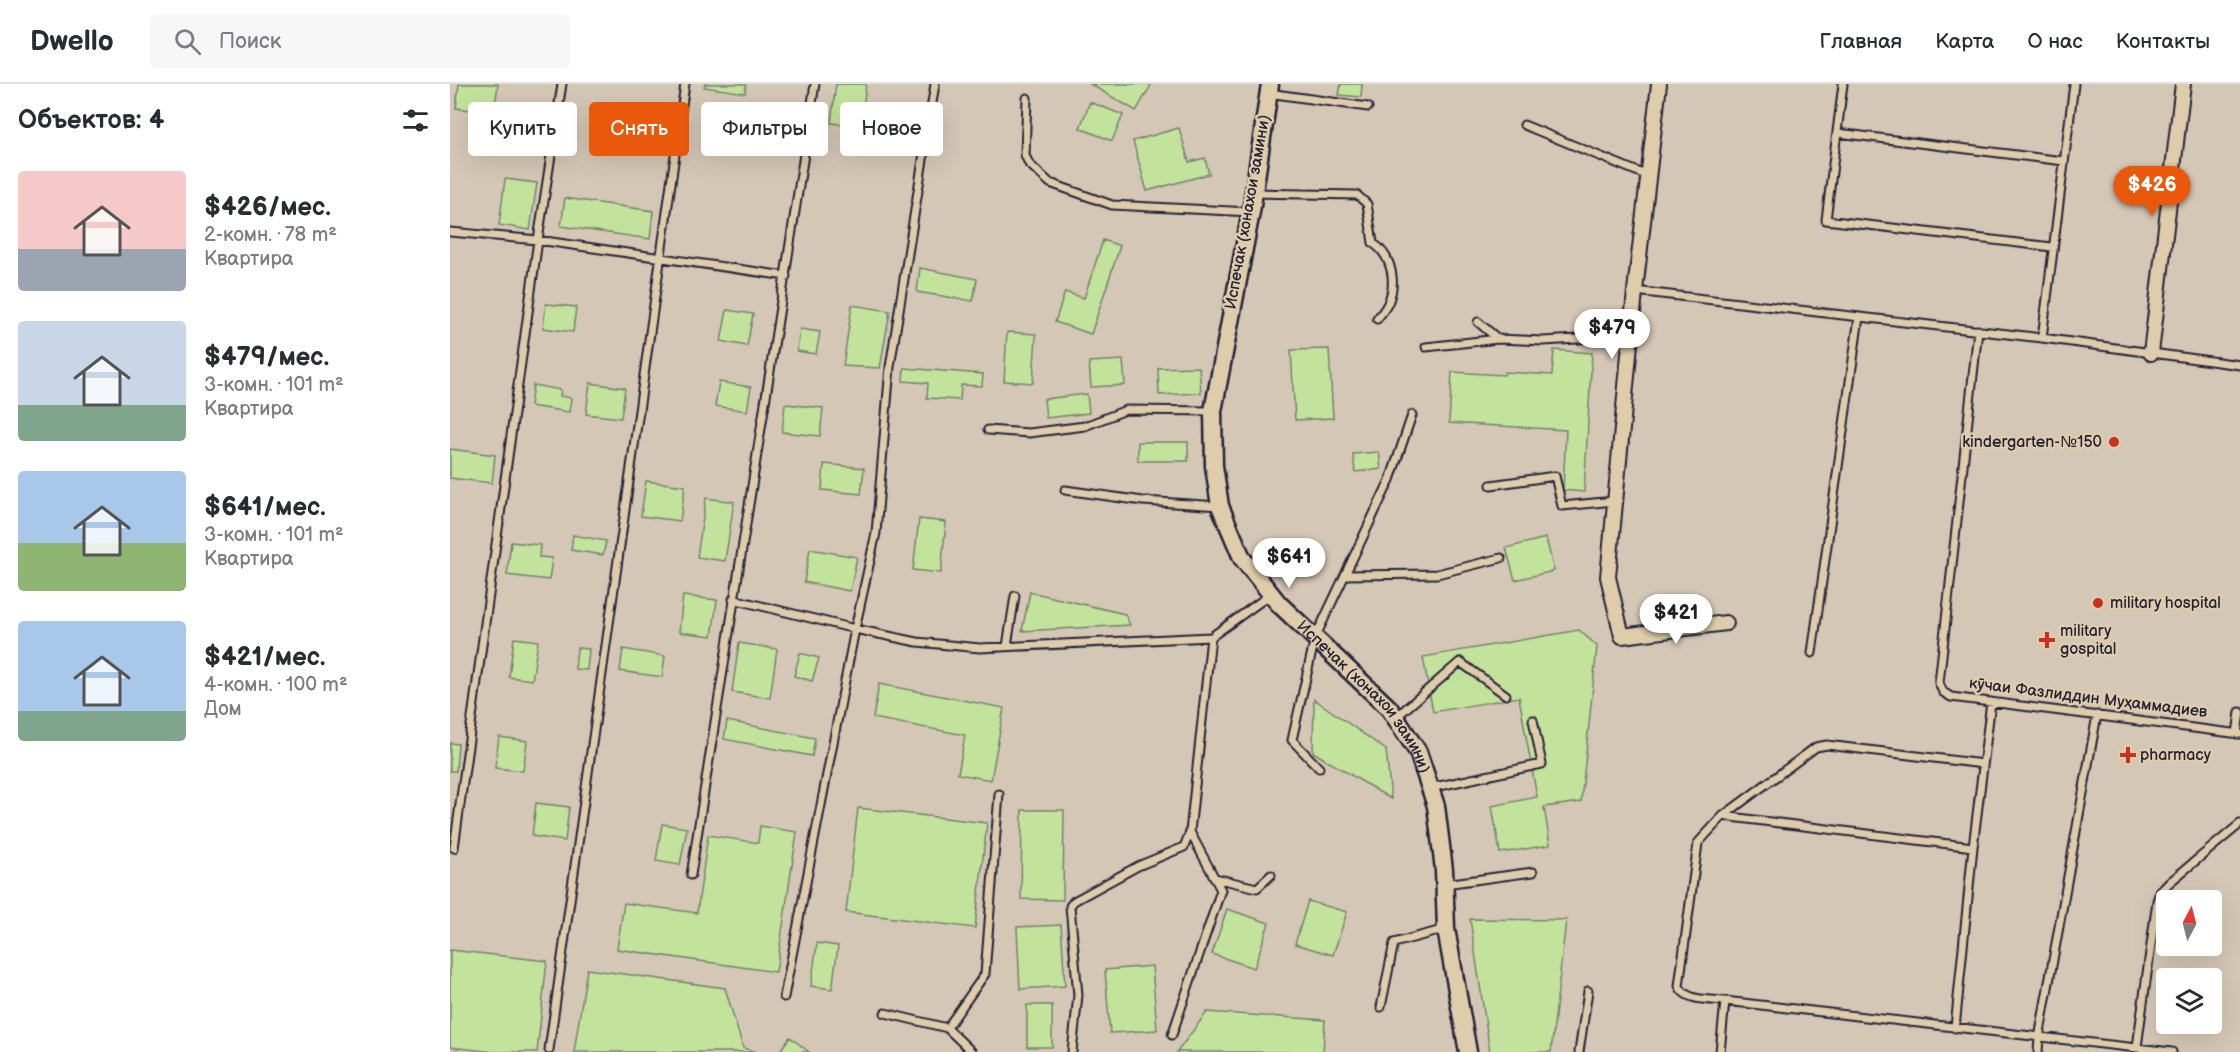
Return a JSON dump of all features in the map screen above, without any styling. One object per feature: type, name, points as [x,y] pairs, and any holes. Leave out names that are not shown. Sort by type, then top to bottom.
[{"type":"street","points":[[1659,84],[1630,336],[1608,577],[1622,636],[1726,623]]},
{"type":"street","points":[[2151,353],[2183,84]]},
{"type":"street","name":"Испечак (хонахои замини)","points":[[1269,88],[1251,212],[1213,411],[1214,466],[1220,507],[1242,558],[1271,594],[1389,708],[1418,752],[1436,806],[1445,884],[1446,929],[1468,1052]]},
{"type":"lane","points":[[454,848],[538,240],[562,84]]},
{"type":"lane","points":[[549,1050],[685,84]]},
{"type":"lane","points":[[691,875],[815,84]]},
{"type":"lane","points":[[784,997],[855,629],[876,533],[890,367],[934,84]]},
{"type":"lane","points":[[1843,84],[1826,220],[2052,247]]},
{"type":"lane","points":[[2042,338],[2074,84]]},
{"type":"lane","points":[[2176,84],[2183,84]]},
{"type":"lane","points":[[1269,88],[1368,107]]},
{"type":"lane","points":[[1027,98],[1025,156],[1029,164],[1050,183],[1112,205],[1251,212]]},
{"type":"lane","points":[[1524,125],[1648,176]]},
{"type":"lane","points":[[1838,133],[2064,161]]},
{"type":"lane","points":[[1254,193],[1357,195],[1367,204],[1373,243],[1381,249],[1390,264],[1391,286],[1388,303],[1377,319]]},
{"type":"lane","points":[[450,232],[538,240],[786,276]]},
{"type":"lane","points":[[1635,291],[1978,330],[2240,365]]},
{"type":"lane","points":[[1812,653],[1859,317]]},
{"type":"lane","points":[[1478,322],[1498,339]]},
{"type":"lane","name":"кӯчаи Фазлиддин Муҳаммадиев","points":[[1978,330],[1939,683],[1943,692],[1951,697],[2239,734]]},
{"type":"lane","points":[[1426,347],[1498,339],[1544,341],[1630,336]]},
{"type":"lane","points":[[988,430],[1029,433],[1085,426],[1126,410],[1213,411]]},
{"type":"lane","points":[[1319,768],[1292,740],[1315,638],[1390,480],[1412,415]]},
{"type":"lane","points":[[1491,485],[1554,476],[1562,506],[1615,501]]},
{"type":"lane","points":[[1065,489],[1143,501],[1220,507]]},
{"type":"lane","points":[[1345,575],[1437,574],[1501,558]]},
{"type":"lane","points":[[733,599],[917,642],[980,648],[1211,637],[1271,594]]},
{"type":"lane","points":[[1007,646],[1015,596]]},
{"type":"lane","points":[[1072,1052],[1078,995],[1070,906],[1074,901],[1138,866],[1184,847],[1190,832],[1211,637]]},
{"type":"lane","points":[[1395,718],[1460,662],[1506,695]]},
{"type":"lane","points":[[1955,1028],[1973,847],[1991,702]]},
{"type":"lane","points":[[2239,734],[2240,712]]},
{"type":"lane","points":[[2038,1052],[2097,715]]},
{"type":"lane","points":[[1430,788],[1542,764],[1533,720]]},
{"type":"lane","points":[[1983,764],[1827,745],[1816,747],[1723,816],[1698,843],[1679,986],[1682,992],[1688,997],[2172,1052]]},
{"type":"lane","points":[[947,1028],[985,974],[999,794]]},
{"type":"lane","points":[[1723,816],[1973,847]]},
{"type":"lane","points":[[2137,1047],[2160,892],[2240,824]]},
{"type":"lane","points":[[1172,1035],[1221,890],[1190,832]]},
{"type":"lane","points":[[1445,884],[1533,872]]},
{"type":"lane","points":[[1215,878],[1257,888],[1271,875]]},
{"type":"lane","points":[[1381,1006],[1394,943],[1446,929]]},
{"type":"lane","points":[[1579,1052],[1588,991]]},
{"type":"lane","points":[[1720,1052],[1725,1000]]},
{"type":"lane","points":[[885,1013],[947,1028],[972,1052]]},
{"type":"green space","points":[[459,84],[498,84],[496,102],[468,102],[468,110],[456,108]]},
{"type":"green space","points":[[705,84],[746,84],[745,93],[704,87]]},
{"type":"green space","points":[[836,84],[866,84],[864,102],[840,102],[840,124],[831,123]]},
{"type":"green space","points":[[1090,84],[1149,84],[1151,85],[1136,111]]},
{"type":"green space","points":[[1341,84],[1362,84],[1361,97],[1339,95]]},
{"type":"green space","points":[[1090,102],[1123,115],[1112,141],[1080,128]]},
{"type":"green space","points":[[1179,128],[1189,162],[1205,158],[1209,174],[1147,191],[1133,141]]},
{"type":"green space","points":[[505,179],[537,183],[530,230],[499,225]]},
{"type":"green space","points":[[565,198],[653,211],[650,239],[561,226]]},
{"type":"green space","points":[[1103,240],[1120,246],[1091,334],[1055,322],[1065,292],[1084,298]]},
{"type":"green space","points":[[920,268],[977,279],[973,301],[917,292]]},
{"type":"green space","points":[[546,304],[576,307],[573,332],[543,328]]},
{"type":"green space","points":[[852,305],[890,311],[880,368],[843,366]]},
{"type":"green space","points":[[727,310],[753,314],[747,346],[721,341]]},
{"type":"green space","points":[[800,329],[820,332],[816,354],[797,351]]},
{"type":"green space","points":[[1007,332],[1036,334],[1033,383],[1004,381]]},
{"type":"green space","points":[[1329,349],[1333,418],[1295,420],[1291,350]]},
{"type":"green space","points":[[1554,350],[1592,353],[1584,492],[1563,490],[1566,430],[1449,423],[1452,372],[1552,375]]},
{"type":"green space","points":[[1123,360],[1125,385],[1091,387],[1089,362]]},
{"type":"green space","points":[[1199,367],[1201,393],[1159,395],[1158,368]]},
{"type":"green space","points":[[904,368],[983,374],[982,386],[961,385],[960,400],[927,398],[928,383],[903,381]]},
{"type":"green space","points":[[719,382],[751,387],[747,411],[715,406]]},
{"type":"green space","points":[[590,383],[625,388],[621,418],[586,414]]},
{"type":"green space","points":[[533,385],[561,390],[560,396],[571,398],[569,412],[530,406]]},
{"type":"green space","points":[[1087,394],[1089,413],[1046,418],[1044,399]]},
{"type":"green space","points":[[785,404],[823,408],[820,436],[782,432]]},
{"type":"green space","points":[[1138,442],[1188,442],[1188,461],[1138,461]]},
{"type":"green space","points":[[450,449],[495,455],[492,483],[450,478]]},
{"type":"green space","points":[[1379,452],[1381,469],[1355,472],[1353,454]]},
{"type":"green space","points":[[824,464],[864,468],[861,494],[822,490]]},
{"type":"green space","points":[[646,481],[685,486],[680,521],[641,516]]},
{"type":"green space","points":[[706,498],[734,502],[725,561],[697,557]]},
{"type":"green space","points":[[919,519],[946,522],[941,573],[913,570]]},
{"type":"green space","points":[[573,535],[606,541],[603,555],[571,550]]},
{"type":"green space","points":[[1546,538],[1554,571],[1515,580],[1506,548]]},
{"type":"green space","points":[[511,542],[540,545],[539,557],[552,558],[549,580],[507,575]]},
{"type":"green space","points":[[810,549],[857,557],[850,591],[804,582]]},
{"type":"green space","points":[[1030,592],[1125,614],[1130,625],[1022,631]]},
{"type":"green space","points":[[683,596],[717,600],[712,636],[679,632]]},
{"type":"green space","points":[[1579,630],[1597,646],[1581,802],[1544,807],[1550,845],[1500,853],[1492,806],[1537,797],[1519,697],[1433,712],[1423,657]]},
{"type":"green space","points":[[514,638],[538,641],[532,680],[509,677]]},
{"type":"green space","points":[[739,643],[777,649],[770,698],[732,692]]},
{"type":"green space","points":[[577,648],[589,649],[587,670],[575,669]]},
{"type":"green space","points":[[623,649],[665,656],[662,677],[620,671]]},
{"type":"green space","points":[[800,653],[819,658],[812,681],[794,676]]},
{"type":"green space","points":[[879,684],[1004,708],[991,780],[958,774],[965,735],[873,718]]},
{"type":"green space","points":[[1314,699],[1386,750],[1391,799],[1313,752]]},
{"type":"green space","points":[[727,721],[815,738],[812,756],[724,739]]},
{"type":"green space","points":[[499,737],[527,741],[523,771],[495,768]]},
{"type":"green space","points":[[450,743],[458,744],[456,771],[450,771]]},
{"type":"green space","points":[[536,803],[569,807],[565,841],[532,836]]},
{"type":"green space","points":[[858,808],[987,823],[975,928],[846,912]]},
{"type":"green space","points":[[1022,810],[1064,810],[1063,900],[1021,899]]},
{"type":"green space","points":[[662,824],[687,828],[680,865],[656,861]]},
{"type":"green space","points":[[760,826],[797,832],[776,972],[617,949],[624,903],[697,913],[708,835],[758,843]]},
{"type":"green space","points":[[1308,901],[1347,912],[1333,955],[1295,944]]},
{"type":"green space","points":[[1227,909],[1269,923],[1254,968],[1212,954]]},
{"type":"green space","points":[[1470,919],[1566,920],[1551,1052],[1490,1052]]},
{"type":"green space","points":[[1061,925],[1065,986],[1020,989],[1017,927]]},
{"type":"green space","points":[[817,943],[838,946],[832,989],[811,986]]},
{"type":"green space","points":[[450,950],[547,961],[537,1052],[495,1052],[450,1047]]},
{"type":"green space","points":[[1152,966],[1157,1030],[1110,1033],[1105,970]]},
{"type":"green space","points":[[587,969],[725,988],[743,1048],[757,1052],[574,1052]]},
{"type":"green space","points":[[1027,1005],[1052,1005],[1052,1047],[1027,1047]]},
{"type":"green space","points":[[1207,1012],[1325,1020],[1323,1052],[1177,1052]]},
{"type":"green space","points":[[790,1037],[809,1052],[779,1052]]},
{"type":"place","name":"kindergarten-№150","points":[[2114,442]]},
{"type":"place","name":"military hospital","points":[[2098,603]]},
{"type":"place","name":"military gospital","points":[[2047,640]]},
{"type":"place","name":"pharmacy","points":[[2128,755]]}]
